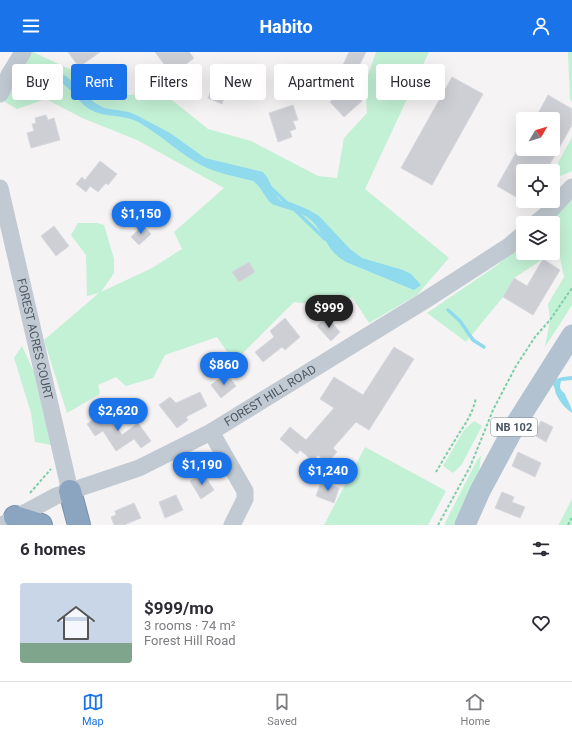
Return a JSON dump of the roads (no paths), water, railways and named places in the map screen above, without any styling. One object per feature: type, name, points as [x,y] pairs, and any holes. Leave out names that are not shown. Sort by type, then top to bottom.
[{"type":"highway","points":[[70,491],[79,525]]},
{"type":"highway","points":[[9,521],[40,525]]},
{"type":"main road","name":"NB 102","points":[[465,525],[480,491],[517,422],[572,335]]},
{"type":"street","points":[[0,94],[9,75],[23,52]]},
{"type":"street","points":[[545,216],[572,187]]},
{"type":"street","name":"FOREST ACRES COURT","points":[[0,188],[70,491]]},
{"type":"street","name":"FOREST HILL ROAD","points":[[9,521],[56,496],[139,468],[211,432],[431,296],[516,240]]},
{"type":"street","points":[[211,432],[245,491],[245,499],[232,525]]},
{"type":"water","points":[[63,75],[71,81],[71,91],[63,84]]},
{"type":"water","points":[[79,100],[91,100],[104,108],[129,112],[170,133],[205,158],[263,172],[277,197],[281,201],[290,202],[319,216],[350,249],[362,258],[403,270],[411,274],[421,285],[414,290],[346,262],[334,253],[312,221],[304,215],[272,204],[259,186],[253,181],[221,173],[203,166],[138,122],[91,110]]},
{"type":"water","points":[[572,376],[572,380],[561,381],[560,387],[565,394],[572,413],[559,400],[552,384],[556,379]]},
{"type":"waterway","points":[[271,188],[289,205]]},
{"type":"waterway","points":[[296,211],[325,239]]},
{"type":"waterway","points":[[448,310],[460,321],[473,340],[484,347]]}]
